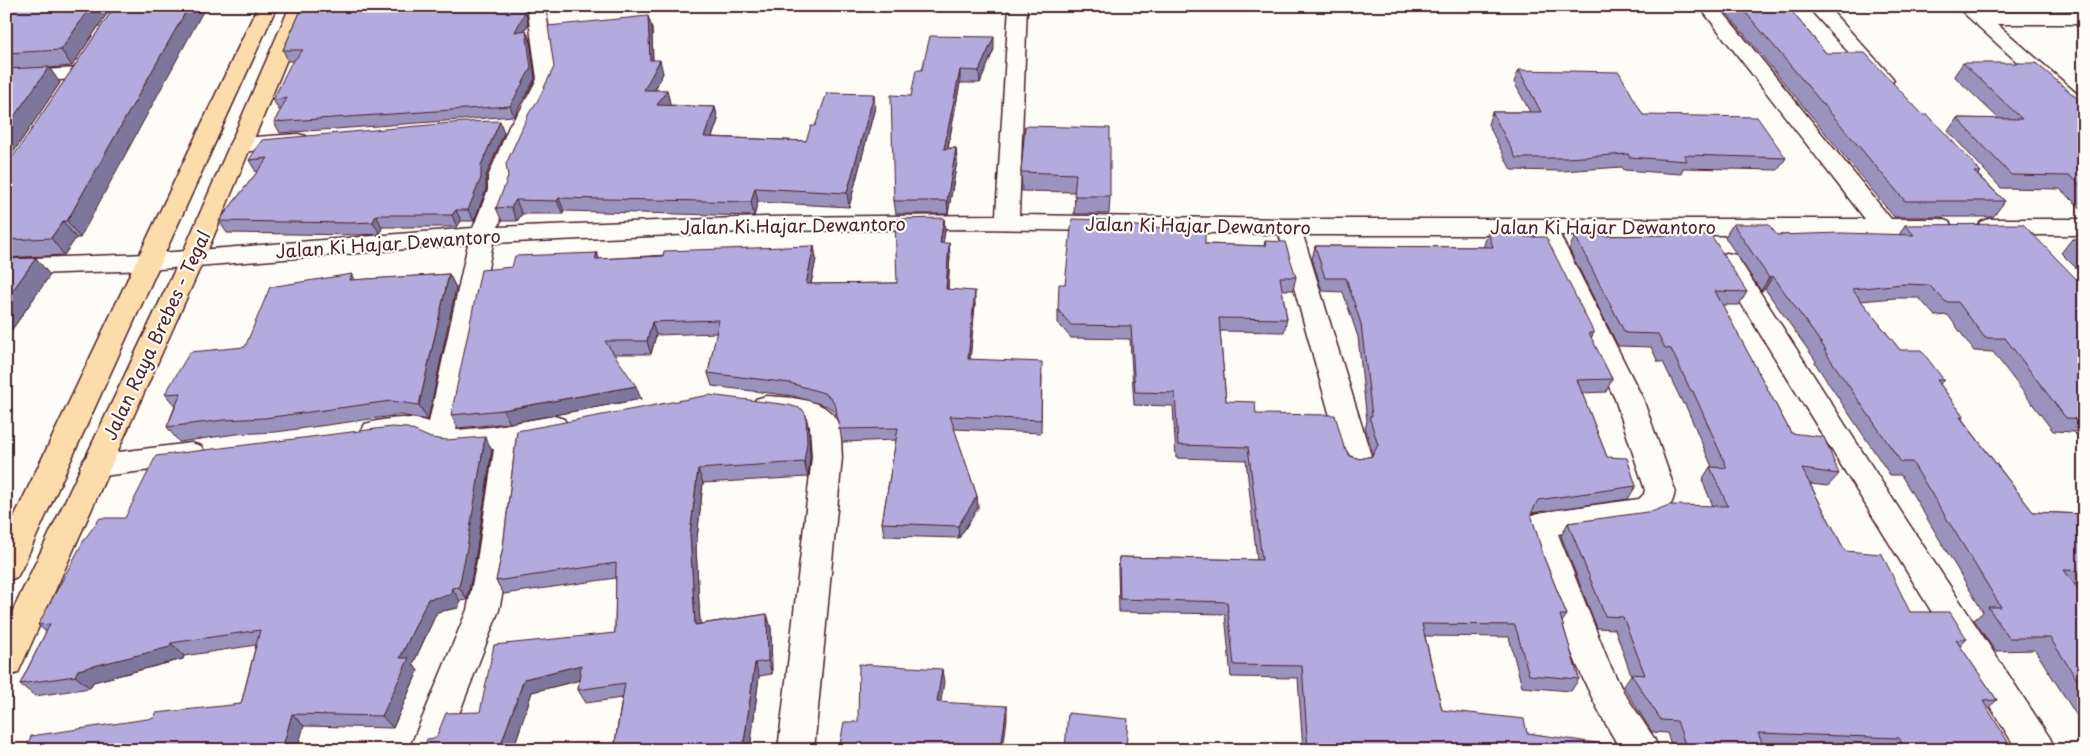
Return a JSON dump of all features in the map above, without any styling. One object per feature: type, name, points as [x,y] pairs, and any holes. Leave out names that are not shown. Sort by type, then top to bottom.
[{"type":"highway","points":[[6,568],[268,6]]},
{"type":"highway","name":"Jalan Raya Brebes - Tegal","points":[[6,662],[193,257],[300,6]]},
{"type":"street","points":[[1007,223],[1018,6]]},
{"type":"street","points":[[1708,6],[1884,227]]},
{"type":"street","points":[[1816,6],[1897,94]]},
{"type":"street","points":[[440,439],[453,368],[482,236],[500,190],[499,177],[512,124],[530,112],[547,79],[537,12]]},
{"type":"street","points":[[1972,12],[2084,18]]},
{"type":"street","points":[[1972,12],[2084,111]]},
{"type":"street","points":[[6,78],[84,66],[64,97]]},
{"type":"street","points":[[240,145],[322,139]]},
{"type":"street","points":[[1999,204],[2038,247]]},
{"type":"street","name":"Jalan Ki Hajar Dewantoro","points":[[6,267],[148,262],[193,257],[605,228],[765,224],[1007,223],[1289,227],[2084,227]]},
{"type":"street","points":[[1544,226],[1629,399],[1660,490],[1659,500],[1646,510],[1576,521],[1548,522],[1543,524],[1541,528],[1548,552],[1594,668],[1612,704],[1641,750]]},
{"type":"street","points":[[1705,226],[2037,750]]},
{"type":"street","points":[[1289,227],[1357,460]]},
{"type":"street","points":[[743,402],[793,408],[816,415],[822,421],[825,429],[827,457],[796,750]]},
{"type":"street","points":[[352,435],[400,428],[421,430],[440,439],[454,440],[510,436],[578,423]]},
{"type":"street","points":[[427,750],[483,610],[493,561],[510,436]]},
{"type":"street","points":[[95,466],[220,450]]},
{"type":"building","points":[[6,6],[91,6],[61,50],[6,53]]},
{"type":"building","points":[[115,6],[189,6],[67,221],[63,221],[51,238],[6,240],[6,167]]},
{"type":"building","points":[[303,6],[523,6],[524,14],[515,32],[526,30],[531,68],[510,106],[274,122],[287,98],[273,100],[290,65],[303,50],[283,50]]},
{"type":"building","points":[[1740,6],[1787,6],[1826,53],[1865,53],[1923,115],[1928,115],[1981,172],[1974,172],[2005,201],[1905,201]]},
{"type":"building","points":[[648,16],[650,60],[660,60],[644,90],[667,90],[657,105],[715,107],[704,137],[806,141],[811,126],[815,126],[827,93],[874,94],[847,193],[755,188],[751,202],[559,198],[557,201],[516,200],[511,207],[496,208],[508,177],[506,164],[529,113],[538,100],[554,67],[548,26]]},
{"type":"building","points":[[930,36],[994,37],[979,71],[960,70],[944,149],[956,148],[947,201],[894,201],[891,95],[911,96],[916,70],[922,70]]},
{"type":"building","points":[[1963,63],[2036,63],[2084,104],[2084,188],[2070,176],[2011,175],[1957,118],[2022,119]]},
{"type":"building","points":[[49,67],[6,128],[6,69]]},
{"type":"building","points":[[1519,70],[1619,72],[1643,115],[1757,117],[1786,158],[1684,155],[1687,161],[1629,157],[1628,154],[1567,158],[1516,158],[1492,112],[1541,112]]},
{"type":"building","points":[[500,121],[481,165],[481,178],[468,210],[456,210],[452,215],[376,215],[373,222],[351,223],[219,221],[268,158],[249,160],[262,140],[463,122]]},
{"type":"building","points":[[1025,126],[1110,128],[1110,196],[1074,196],[1076,174],[1021,172]]},
{"type":"building","points":[[944,218],[940,243],[949,243],[946,289],[975,291],[968,359],[1042,362],[1041,420],[950,416],[977,496],[958,526],[882,523],[898,428],[839,429],[836,407],[832,399],[824,393],[790,383],[708,373],[719,320],[652,322],[647,341],[605,341],[636,386],[503,410],[451,415],[481,270],[512,267],[515,256],[597,253],[595,259],[663,256],[664,251],[814,246],[806,284],[897,283],[895,219]]},
{"type":"building","points":[[1072,219],[1110,220],[1110,224],[1205,231],[1205,244],[1266,246],[1265,241],[1285,242],[1296,277],[1280,277],[1287,319],[1219,318],[1226,401],[1255,402],[1256,414],[1335,415],[1344,447],[1350,456],[1360,459],[1372,456],[1378,445],[1369,416],[1372,416],[1361,324],[1346,278],[1325,278],[1315,246],[1493,247],[1488,232],[1524,234],[1525,237],[1546,237],[1594,333],[1589,333],[1612,379],[1577,380],[1607,457],[1627,458],[1636,486],[1538,500],[1531,514],[1544,558],[1567,615],[1560,615],[1579,679],[1529,675],[1515,625],[1422,624],[1442,710],[1524,719],[1527,733],[1624,747],[1625,750],[1308,750],[1302,666],[1234,665],[1227,602],[1120,599],[1119,557],[1262,560],[1248,447],[1178,445],[1175,393],[1135,392],[1131,326],[1071,325],[1058,310],[1059,284],[1065,284]]},
{"type":"building","points":[[1733,224],[1768,224],[1777,235],[1841,233],[1914,235],[1905,225],[2023,224],[2084,287],[2084,419],[2066,418],[2005,338],[1985,338],[1958,302],[1946,302],[1929,285],[1904,284],[1852,289],[1900,350],[1921,350],[1944,380],[1937,380],[1964,417],[1960,417],[2033,512],[2084,514],[2084,571],[2064,570],[2084,597],[2084,690],[2050,638],[2009,638],[1988,607],[2001,607],[1912,462],[1901,462],[1824,350],[1826,350],[1773,276],[1769,278]]},
{"type":"building","points":[[1711,235],[1747,292],[1715,291],[1791,433],[1824,437],[1839,474],[1802,469],[1845,551],[1882,554],[1910,612],[1950,612],[1967,639],[1956,640],[1997,700],[1983,701],[2013,750],[1906,750],[1899,738],[1758,733],[1765,750],[1687,750],[1677,721],[1661,720],[1631,674],[1645,675],[1623,617],[1605,616],[1568,523],[1654,511],[1669,505],[1728,506],[1710,467],[1727,468],[1693,391],[1691,391],[1671,349],[1665,348],[1658,334],[1625,333],[1575,236]]},
{"type":"building","points":[[2072,239],[2084,240],[2084,251]]},
{"type":"building","points":[[36,258],[6,300],[6,259]]},
{"type":"building","points":[[352,274],[350,280],[449,274],[419,405],[391,401],[265,418],[224,420],[167,427],[181,393],[165,394],[190,352],[245,347],[270,287]]},
{"type":"building","points":[[709,395],[789,405],[802,409],[806,415],[807,443],[804,462],[698,469],[690,534],[695,625],[767,614],[768,661],[755,663],[743,750],[604,750],[614,749],[625,683],[578,690],[581,665],[524,679],[499,750],[423,750],[427,739],[436,738],[446,713],[480,712],[494,645],[615,633],[616,563],[496,581],[503,547],[517,431]]},
{"type":"building","points":[[392,427],[408,428],[431,438],[446,440],[485,437],[459,587],[452,588],[450,595],[428,599],[400,658],[409,658],[382,716],[292,714],[282,750],[26,750],[31,736],[154,718],[156,713],[241,704],[260,630],[171,643],[170,647],[78,670],[75,676],[20,684],[50,624],[38,625],[84,540],[100,518],[125,518],[156,456]]},
{"type":"building","points":[[859,664],[942,669],[937,702],[1007,706],[1001,748],[1065,749],[1068,713],[1128,719],[1126,750],[839,750],[844,722],[858,722]]}]
